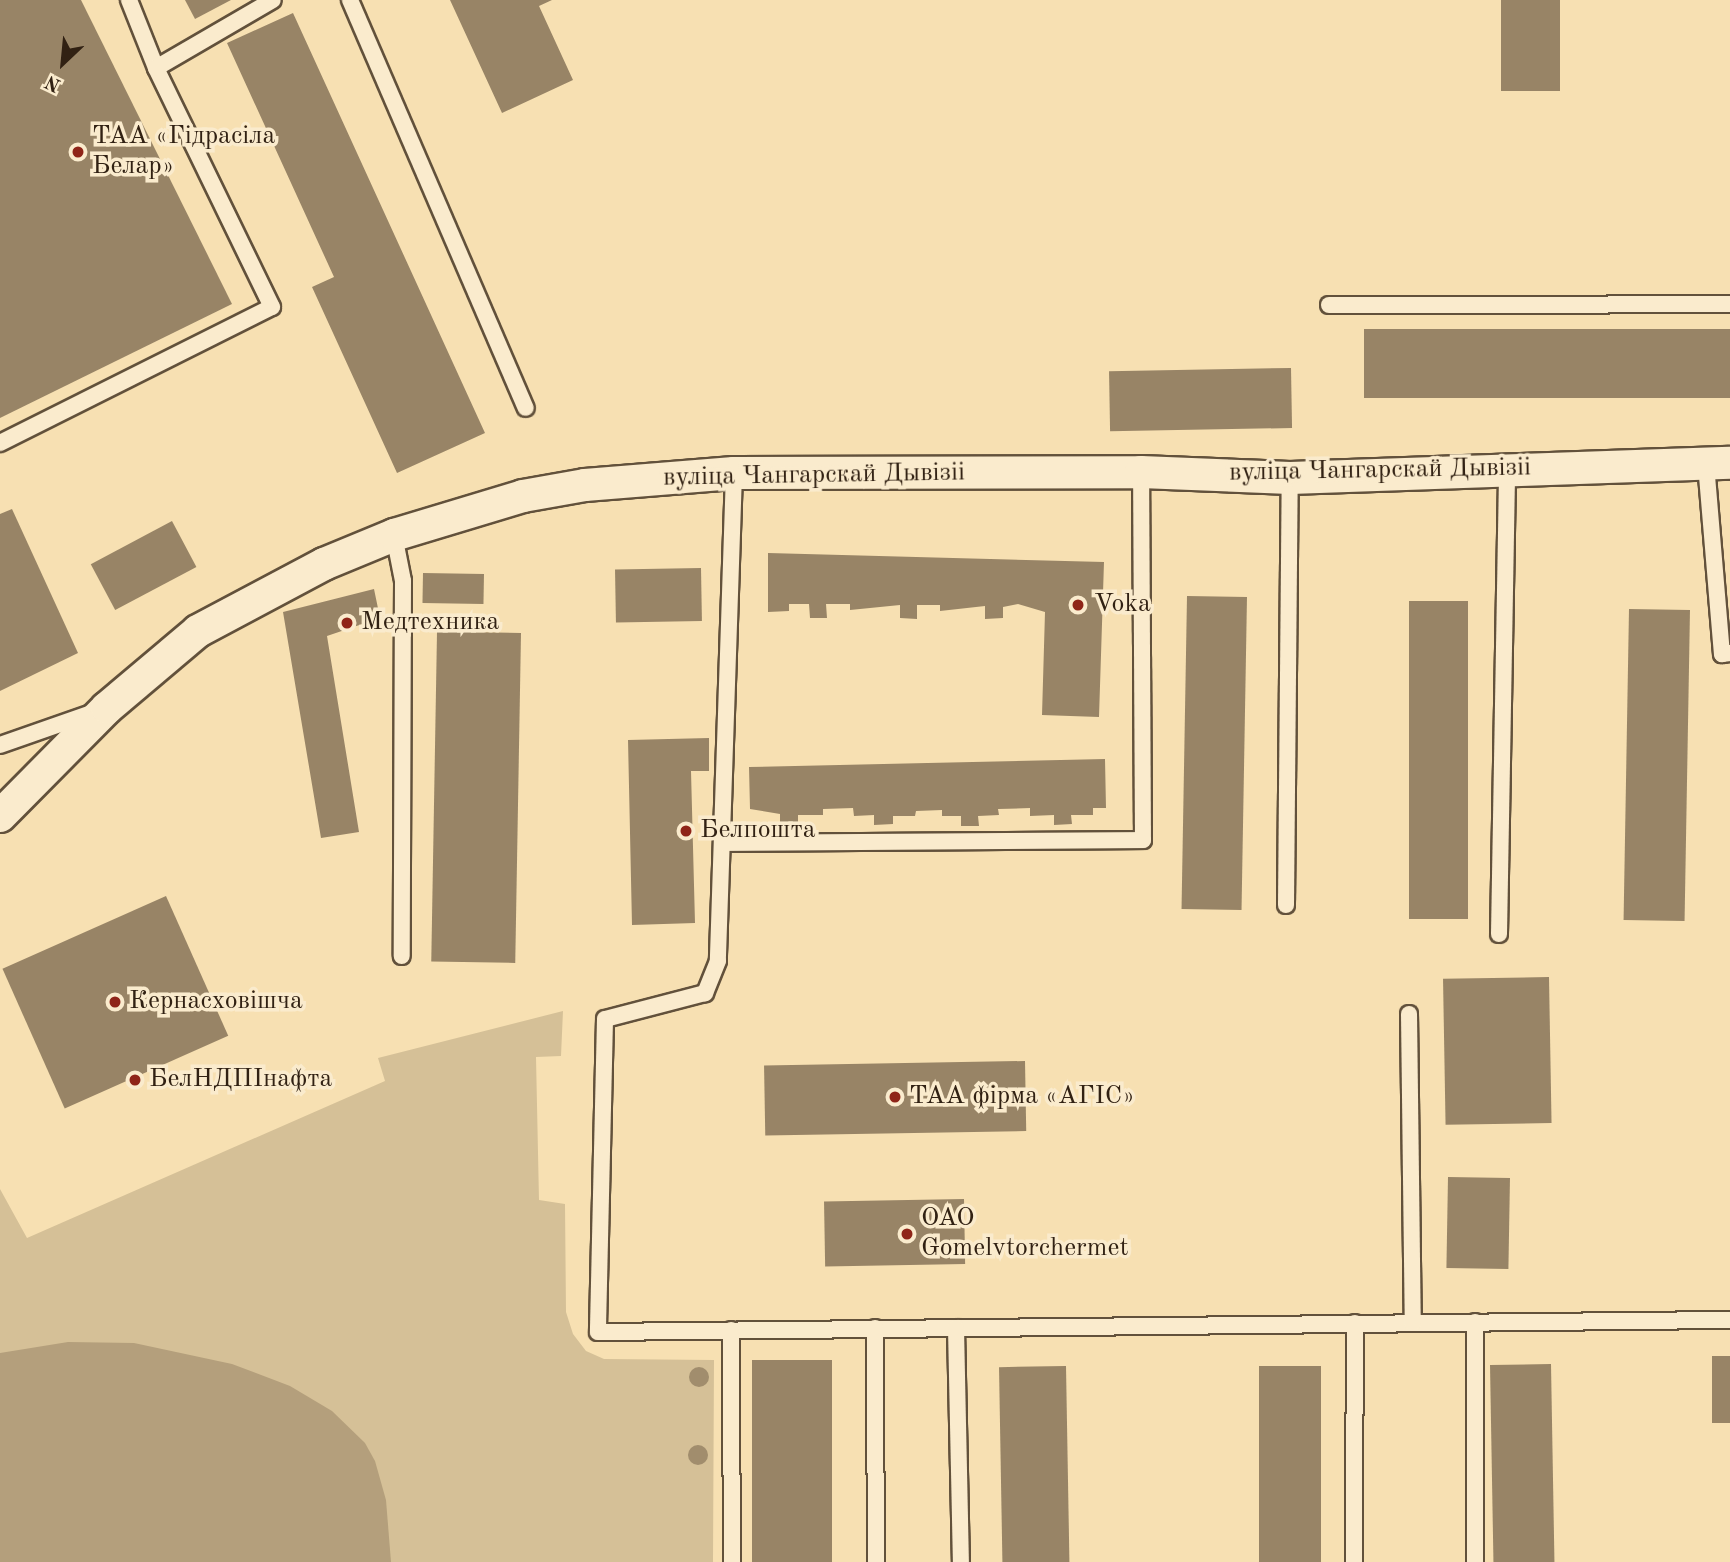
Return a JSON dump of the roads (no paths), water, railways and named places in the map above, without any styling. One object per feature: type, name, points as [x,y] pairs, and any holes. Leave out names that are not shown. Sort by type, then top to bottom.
[{"type":"street","name":"вуліца Чангарскай Дывізіі","points":[[0,816],[107,708],[198,631],[324,564],[394,535],[523,496],[585,485],[734,473],[1141,472],[1290,478],[1507,468],[1718,464]]},
{"type":"lane","points":[[0,443],[272,307],[156,68],[129,0]]},
{"type":"lane","points":[[156,68],[273,0]]},
{"type":"lane","points":[[350,0],[526,408]]},
{"type":"lane","points":[[1329,305],[1730,304]]},
{"type":"lane","points":[[1718,464],[1722,653],[1730,653]]},
{"type":"lane","points":[[1499,933],[1507,468]]},
{"type":"lane","points":[[723,842],[1143,840],[1141,472]]},
{"type":"lane","points":[[734,473],[719,961],[705,993],[605,1019],[598,1332],[1730,1321]]},
{"type":"lane","points":[[1286,905],[1290,478]]},
{"type":"lane","points":[[394,535],[403,581],[402,956]]},
{"type":"lane","points":[[0,745],[107,708]]},
{"type":"lane","points":[[1409,1014],[1413,1323]]},
{"type":"lane","points":[[1475,1322],[1475,1562]]},
{"type":"lane","points":[[1354,1562],[1355,1323]]},
{"type":"lane","points":[[875,1328],[876,1562]]},
{"type":"lane","points":[[956,1328],[961,1562]]},
{"type":"lane","points":[[731,1330],[733,1562]]},
{"type":"place","name":"ТАА «Гідрасіла Белар»","points":[[78,152]]},
{"type":"place","name":"Voka","points":[[1078,605]]},
{"type":"place","name":"Медтехника","points":[[347,623]]},
{"type":"place","name":"Белпошта","points":[[686,831]]},
{"type":"place","name":"Кернасховішча","points":[[115,1002]]},
{"type":"place","name":"БелНДПІнафта","points":[[135,1080]]},
{"type":"place","name":"ТАА фірма «АГІС»","points":[[895,1097]]},
{"type":"place","name":"OAO Gomelvtorchermet","points":[[907,1234]]}]
